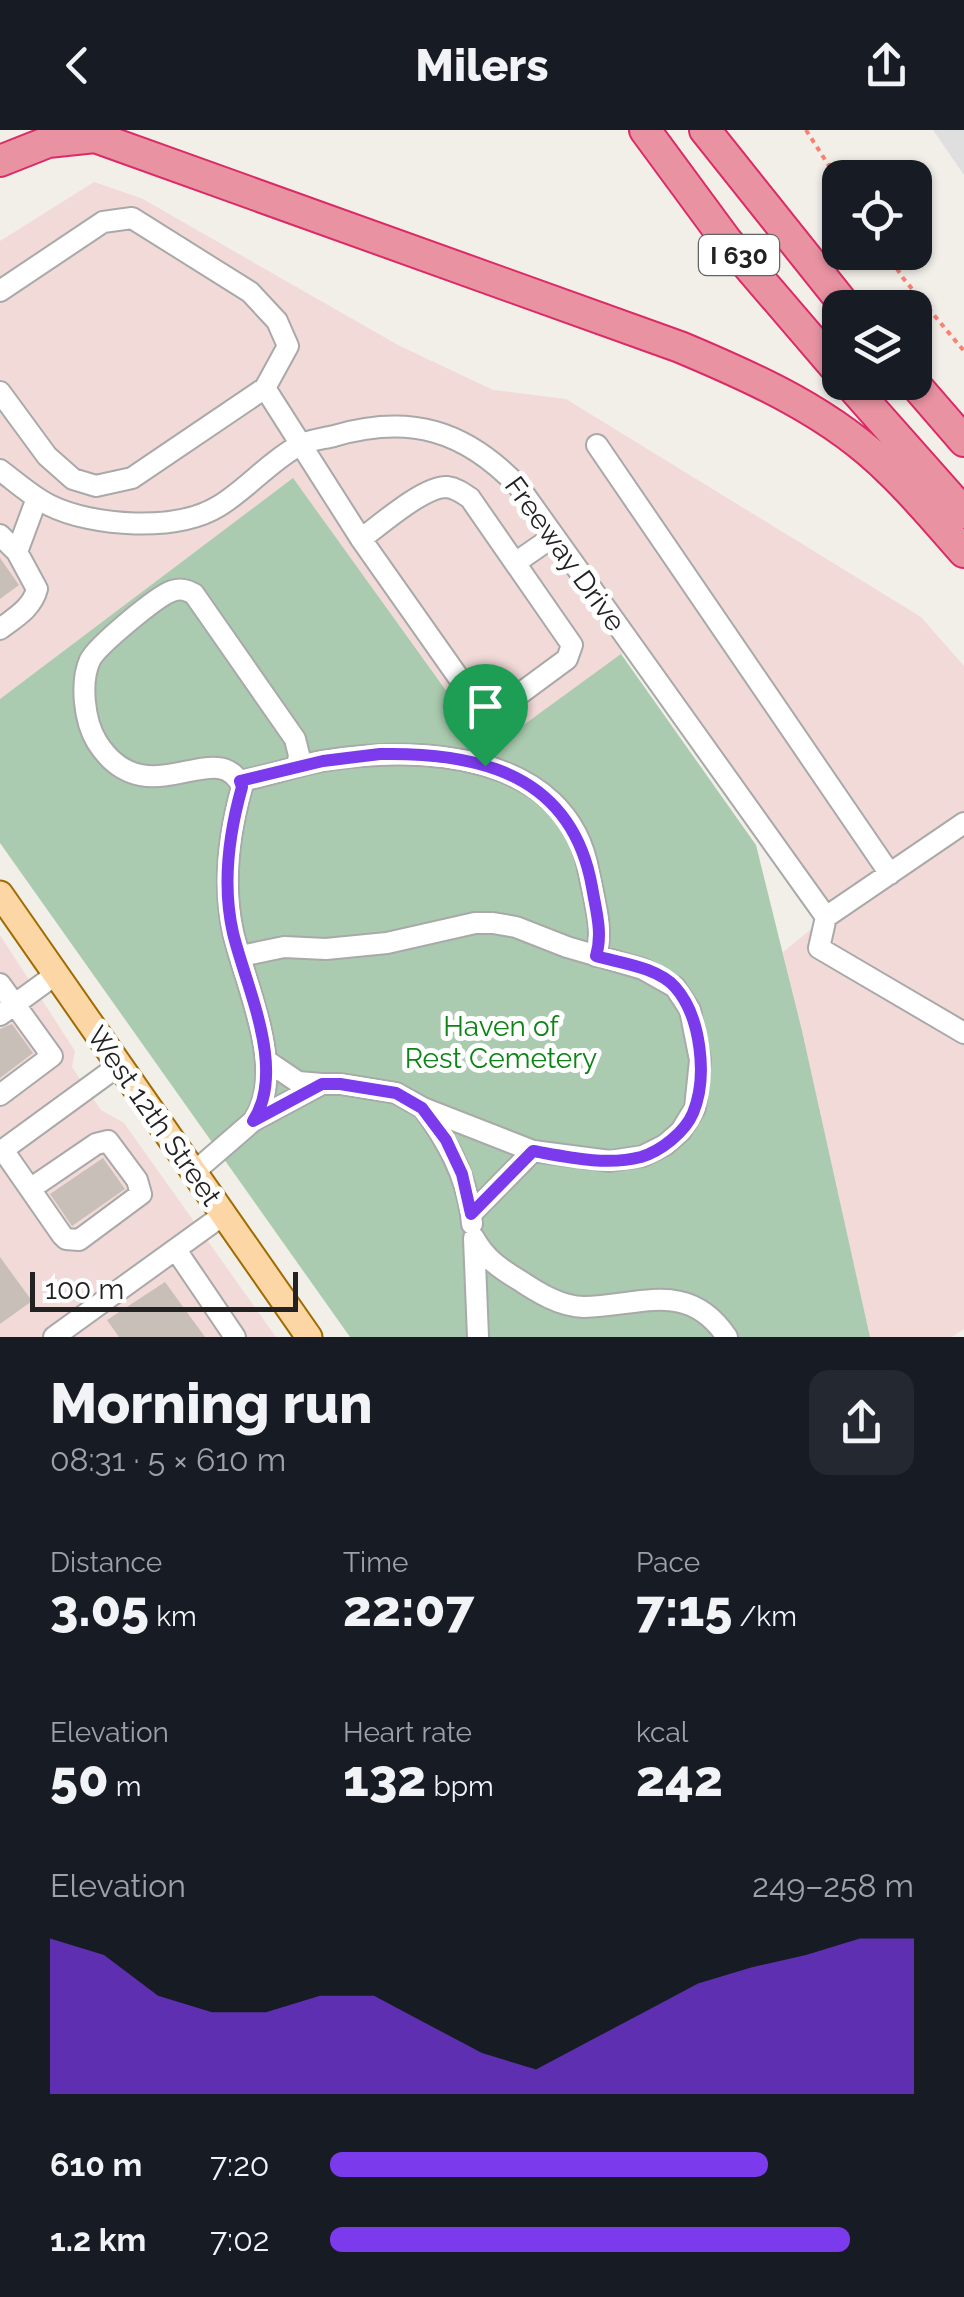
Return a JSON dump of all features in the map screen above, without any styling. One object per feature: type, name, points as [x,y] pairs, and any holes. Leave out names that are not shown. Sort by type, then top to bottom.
[{"type":"highway","name":"I 630","points":[[645,130],[726,240],[822,352]]},
{"type":"highway","name":"I 630","points":[[705,130],[833,290]]},
{"type":"highway","points":[[0,161],[48,142],[86,134],[639,331],[747,375],[824,419],[889,469],[964,552]]},
{"type":"highway","points":[[864,400],[964,513]]},
{"type":"highway","points":[[929,400],[964,440]]},
{"type":"main road","name":"West 12th Street","points":[[0,894],[310,1337]]},
{"type":"street","points":[[0,292],[103,222],[132,218],[250,292],[277,322],[288,346],[264,388],[132,478],[96,486],[73,479],[47,456],[2,398]]},
{"type":"street","points":[[264,388],[361,539],[487,718],[567,659],[572,645],[470,498],[447,487],[427,492],[361,539]]},
{"type":"street","name":"Freeway Drive","points":[[0,470],[52,507],[136,523],[196,518],[220,506],[300,444],[385,426],[430,430],[457,439],[500,466],[519,487],[826,918]]},
{"type":"street","points":[[597,445],[890,874]]},
{"type":"street","points":[[17,552],[36,498]]},
{"type":"street","points":[[0,535],[17,552],[38,589],[26,610],[0,629]]},
{"type":"street","points":[[515,563],[554,536]]},
{"type":"street","points":[[253,1121],[263,1101],[266,1061],[233,932],[228,891],[230,835],[242,787],[240,781],[224,767],[160,778],[135,774],[116,764],[93,734],[85,701],[85,676],[92,654],[169,592],[188,590],[295,739],[297,767]]},
{"type":"street","points":[[240,781],[380,754],[426,754],[512,774],[562,814],[587,860],[599,928],[596,956]]},
{"type":"street","points":[[964,823],[826,918],[819,948],[964,1033]]},
{"type":"street","points":[[241,956],[284,947],[387,943],[475,923],[516,927],[643,969],[675,987],[690,1010],[700,1060],[695,1108],[681,1131],[643,1156],[610,1161],[533,1151],[422,1108],[396,1093],[298,1082],[266,1061]]},
{"type":"street","points":[[7,1010],[55,975]]},
{"type":"street","points":[[0,984],[7,1010],[52,1056],[0,1094]]},
{"type":"street","points":[[30,1188],[104,1141],[111,1144],[138,1180],[141,1194],[79,1240],[72,1241],[62,1235],[2,1151],[118,1066]]},
{"type":"street","points":[[194,1173],[253,1121],[322,1084]]},
{"type":"street","points":[[422,1108],[446,1140],[462,1174],[474,1238],[478,1337]]},
{"type":"street","points":[[471,1214],[533,1151]]},
{"type":"street","points":[[67,1333],[223,1216]]},
{"type":"street","points":[[474,1238],[494,1264],[554,1299],[583,1307],[663,1299],[683,1301],[711,1317],[727,1337]]},
{"type":"street","points":[[176,1250],[236,1337]]},
{"type":"path","points":[[806,130],[825,160]]},
{"type":"path","points":[[900,270],[964,351]]},
{"type":"shaded area","points":[[933,130],[964,130],[964,175]]},
{"type":"shaded area","points":[[94,182],[141,198],[398,345],[493,390],[566,399],[921,617],[964,666],[964,1329],[952,1337],[870,1337],[783,952],[826,917],[633,646],[490,750],[293,479],[0,699],[0,241]]},
{"type":"shaded area","points":[[0,935],[75,1051],[72,1067],[101,1110],[124,1123],[276,1337],[0,1337]]},
{"type":"green space","name":"Haven of Rest Cemetery","points":[[293,478],[489,750],[621,654],[756,845],[870,1337],[350,1337],[0,843],[0,699]]},
{"type":"building","points":[[0,558],[19,585],[0,599]]},
{"type":"building","points":[[12,1024],[33,1053],[0,1078],[0,1029]]},
{"type":"building","points":[[103,1158],[125,1189],[72,1226],[50,1194]]},
{"type":"building","points":[[0,1257],[32,1301],[0,1324]]},
{"type":"building","points":[[165,1282],[205,1337],[119,1337],[107,1320]]},
{"type":"route","points":[[380,754],[426,754],[485,766],[512,774],[562,814],[587,860],[599,928],[596,956],[643,969],[675,987],[690,1010],[700,1060],[692,1117],[665,1145],[643,1156],[610,1161],[533,1151],[471,1214],[462,1174],[446,1140],[422,1108],[396,1093],[322,1084],[253,1121],[263,1101],[266,1053],[233,932],[228,891],[230,835],[242,787],[240,781],[323,761],[380,754]]}]
